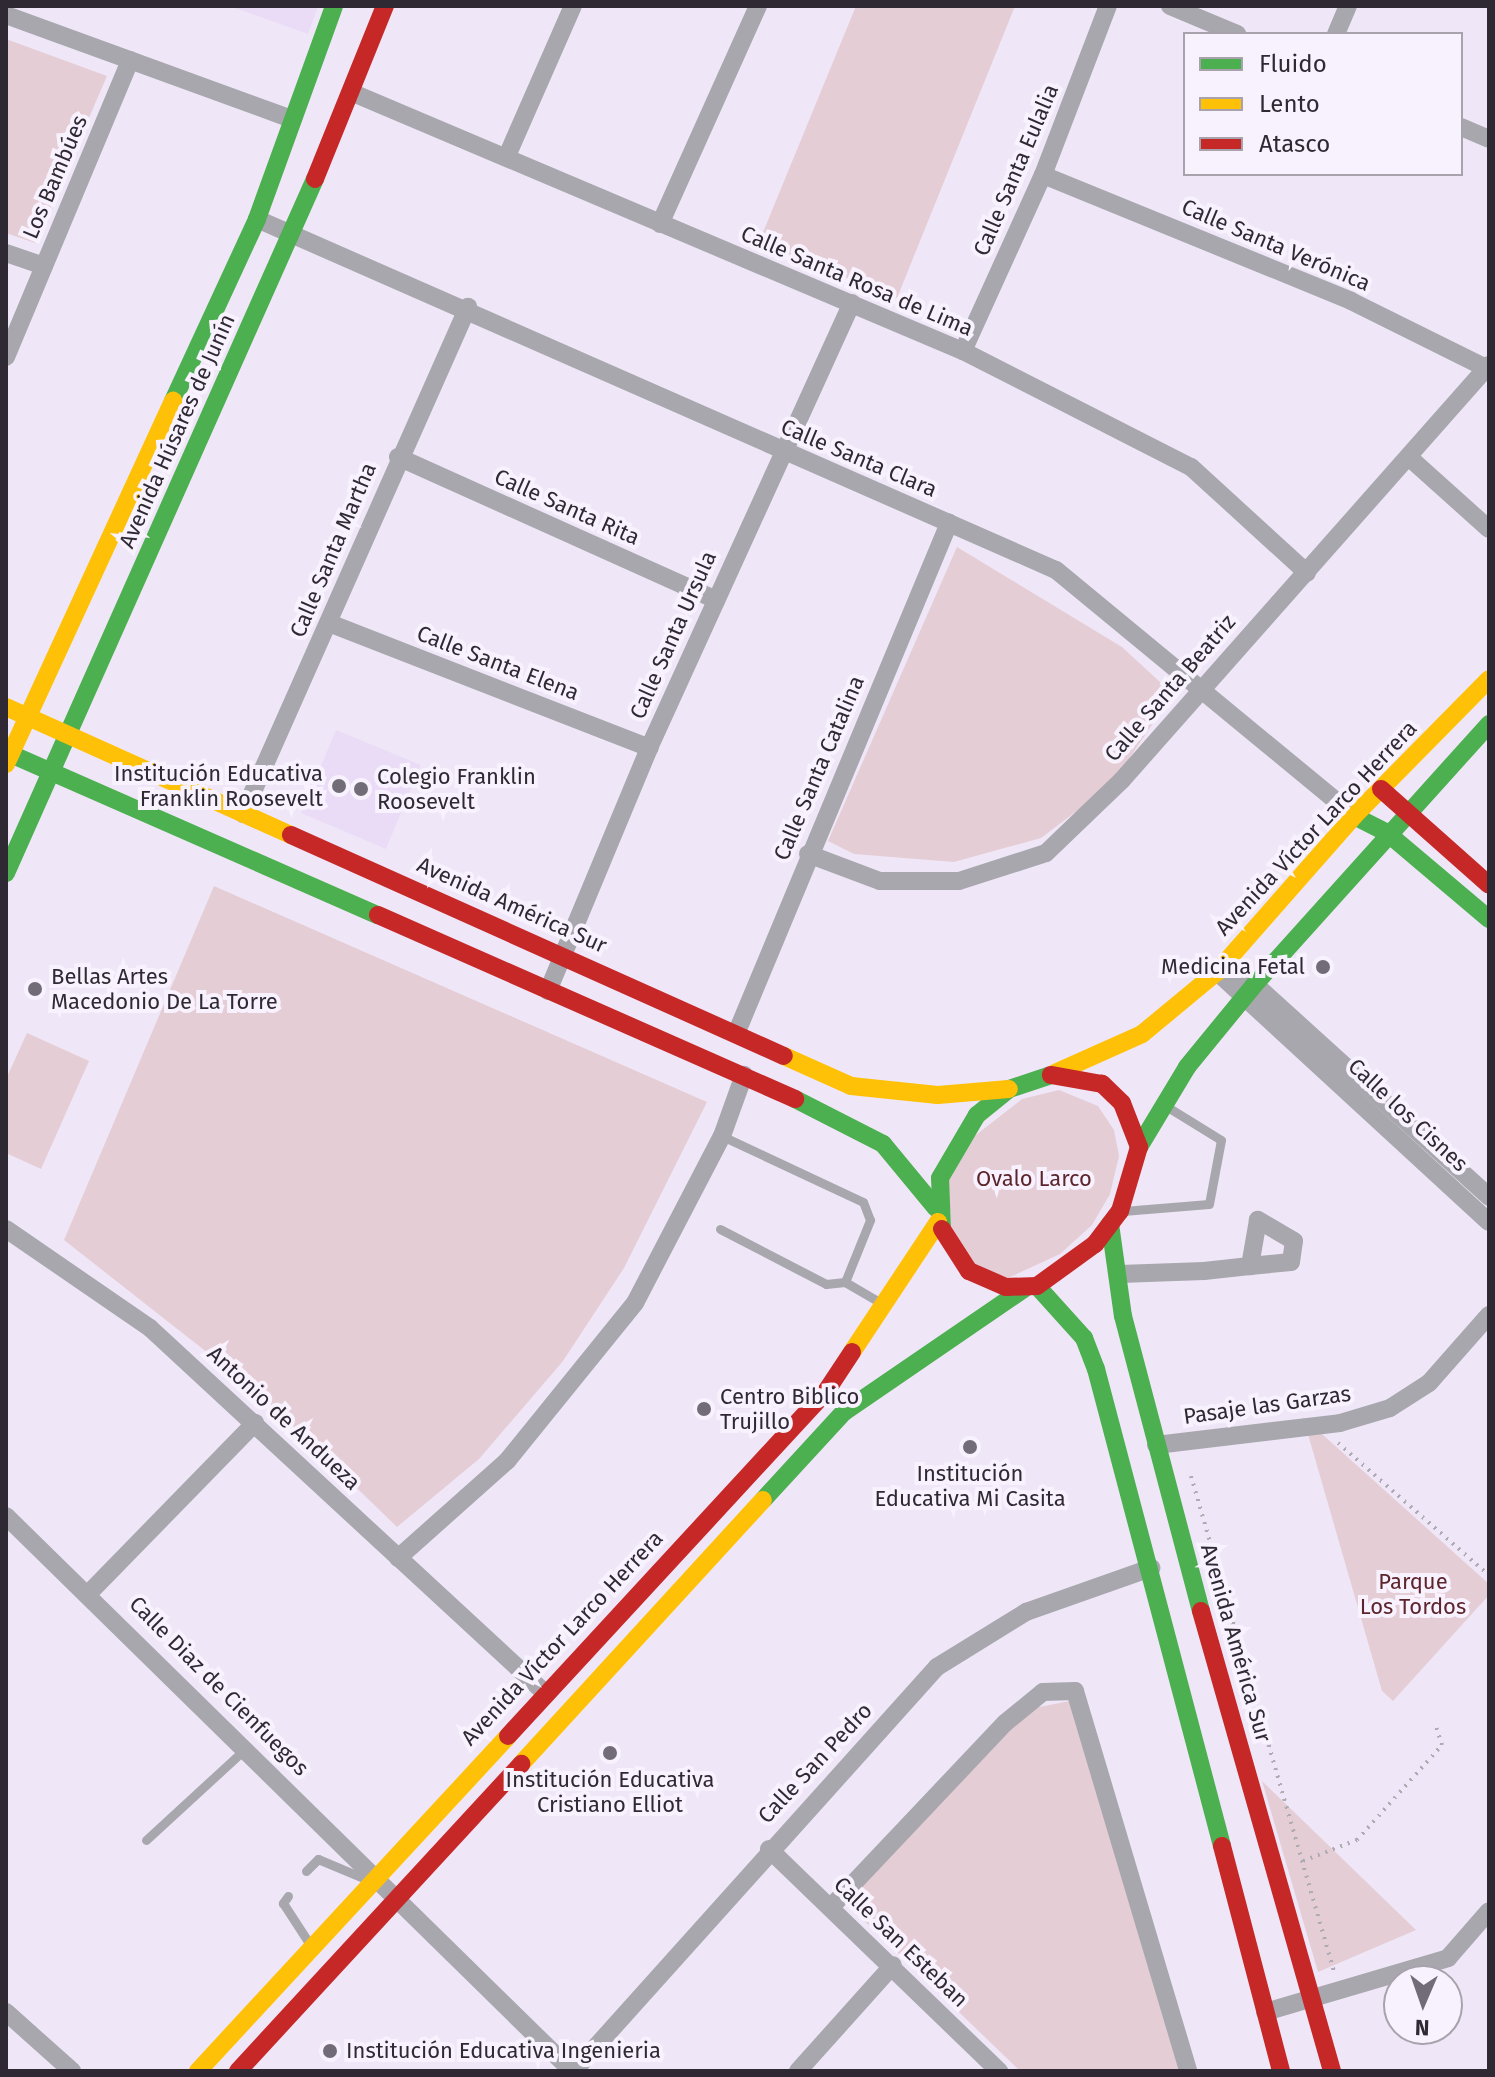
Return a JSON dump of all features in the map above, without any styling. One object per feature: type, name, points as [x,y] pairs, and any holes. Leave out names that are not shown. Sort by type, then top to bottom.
[{"type":"main road","name":"Avenida Húsares de Junín","points":[[8,757],[257,219],[334,6]]},
{"type":"main road","name":"Avenida Húsares de Junín","points":[[6,873],[293,233],[353,93],[385,6]]},
{"type":"main road","name":"Avenida Víctor Larco Herrera","points":[[1051,1075],[1142,1034],[1222,966],[1354,816],[1489,679]]},
{"type":"main road","name":"Avenida América Sur","points":[[6,707],[865,1089],[938,1095],[1009,1089]]},
{"type":"main road","points":[[238,2071],[395,1895],[844,1412],[1031,1287],[1082,1257],[1115,1218],[1139,1147],[1165,1105],[1249,991],[1386,832],[1408,813],[1489,724]]},
{"type":"main road","points":[[8,757],[51,771],[858,1126],[883,1144],[937,1215],[969,1271],[1031,1287],[1084,1338],[1151,1568],[1281,2071]]},
{"type":"main road","points":[[1381,789],[1489,885]]},
{"type":"main road","name":"Calle Santa Clara","points":[[1354,816],[1386,832],[1489,919]]},
{"type":"main road","points":[[937,1215],[948,1160],[977,1115],[1009,1089],[1051,1075],[1102,1084],[1122,1103],[1139,1147]]},
{"type":"main road","name":"Avenida Víctor Larco Herrera","points":[[198,2071],[543,1691],[825,1393],[887,1307],[937,1215]]},
{"type":"main road","name":"Avenida América Sur","points":[[1115,1218],[1123,1316],[1156,1445],[1332,2071]]},
{"type":"main road","points":[[825,1393],[844,1412]]},
{"type":"street","points":[[507,156],[573,6]]},
{"type":"street","points":[[660,224],[758,6]]},
{"type":"street","name":"Calle Santa Eulalia","points":[[963,351],[1043,175],[1108,6]]},
{"type":"street","points":[[1170,6],[1232,32]]},
{"type":"street","points":[[1337,32],[1348,6]]},
{"type":"street","points":[[6,15],[292,119]]},
{"type":"street","name":"Los Bambúes","points":[[6,357],[130,60]]},
{"type":"street","name":"Calle Santa Rosa de Lima","points":[[353,93],[963,351],[1191,467],[1307,573]]},
{"type":"street","points":[[1463,128],[1489,139]]},
{"type":"street","name":"Calle Santa Verónica","points":[[1043,175],[1351,301],[1487,367]]},
{"type":"street","name":"Calle Santa Clara","points":[[257,219],[468,307],[781,452],[1056,570],[1201,685],[1354,816]]},
{"type":"street","points":[[6,253],[44,266]]},
{"type":"street","name":"Calle Santa Ursula","points":[[548,991],[649,748],[781,452],[852,303]]},
{"type":"street","name":"Calle Santa Martha","points":[[243,814],[329,623],[398,457],[468,307]]},
{"type":"street","name":"Calle Santa Beatriz","points":[[808,854],[896,881],[959,881],[1046,853],[1122,780],[1201,685],[1412,460],[1487,367]]},
{"type":"street","name":"Calle Santa Rita","points":[[398,457],[716,600]]},
{"type":"street","points":[[1412,460],[1489,529]]},
{"type":"street","name":"Calle Santa Catalina","points":[[736,1034],[808,854],[949,523]]},
{"type":"street","name":"Calle Santa Elena","points":[[329,623],[649,748]]},
{"type":"street","name":"Calle los Cisnes","points":[[1222,966],[1301,1038],[1489,1197]]},
{"type":"street","name":"Calle los Cisnes","points":[[1301,1038],[1489,1222]]},
{"type":"street","points":[[398,1558],[507,1461],[584,1373],[635,1303],[722,1136],[744,1075]]},
{"type":"street","name":"Antonio de Andueza","points":[[6,1229],[150,1328],[543,1691]]},
{"type":"street","points":[[1120,1274],[1250,1266]]},
{"type":"street","name":"Pasaje las Garzas","points":[[1156,1445],[1318,1426],[1390,1408],[1429,1383],[1489,1315]]},
{"type":"street","points":[[91,1591],[255,1423]]},
{"type":"street","name":"Calle Diaz de Cienfuegos","points":[[6,1516],[91,1591],[339,1837],[374,1878],[395,1895],[573,2071]]},
{"type":"street","name":"Calle San Pedro","points":[[573,2071],[769,1849],[937,1667],[1026,1612],[1151,1568]]},
{"type":"street","points":[[831,1907],[1005,1723],[1043,1692],[1075,1691],[1188,2071]]},
{"type":"street","name":"Calle San Esteban","points":[[769,1849],[893,1965],[999,2071]]},
{"type":"street","points":[[1265,2012],[1448,1958],[1489,1911]]},
{"type":"street","points":[[798,2071],[893,1965]]},
{"type":"street","points":[[6,2012],[72,2071]]},
{"type":"lane","points":[[1115,1218],[1209,1204],[1221,1140],[1165,1105]]},
{"type":"lane","points":[[722,1136],[863,1202],[870,1220],[845,1282]]},
{"type":"lane","points":[[720,1229],[826,1284],[845,1282],[887,1307]]},
{"type":"lane","points":[[146,1840],[246,1748]]},
{"type":"lane","points":[[306,1871],[339,1837]]},
{"type":"lane","points":[[318,1859],[374,1878]]},
{"type":"lane","points":[[288,1896],[283,1903],[311,1947]]},
{"type":"path","points":[[1318,1426],[1489,1575]]},
{"type":"path","points":[[1181,1442],[1339,1992]]},
{"type":"path","points":[[1303,1861],[1357,1840],[1442,1745],[1435,1724]]},
{"type":"shaded area","points":[[229,6],[318,6],[308,34]]},
{"type":"shaded area","name":"Colegio Franklin Roosevelt","points":[[336,730],[421,765],[386,849],[301,813]]},
{"type":"green space","points":[[856,6],[1015,6],[897,298],[759,242]]},
{"type":"green space","points":[[6,39],[107,76],[35,243],[6,233]]},
{"type":"green space","points":[[957,547],[1122,647],[1173,694],[1111,785],[1041,838],[954,862],[854,854],[828,841]]},
{"type":"green space","points":[[214,886],[707,1102],[624,1268],[563,1361],[479,1459],[397,1527],[260,1394],[64,1240]]},
{"type":"green space","points":[[27,1033],[89,1061],[41,1169],[6,1153],[6,1079]]},
{"type":"green space","name":"Ovalo Larco","points":[[1059,1090],[1098,1106],[1114,1130],[1119,1156],[1110,1194],[1092,1225],[1060,1254],[1008,1278],[953,1259],[948,1174],[967,1142],[1022,1099]]},
{"type":"green space","name":"Parque Los Tordos","points":[[1303,1417],[1489,1584],[1489,1595],[1393,1701],[1382,1691]]},
{"type":"green space","points":[[1075,1700],[1186,2071],[1020,2071],[845,1902],[1029,1709]]},
{"type":"green space","points":[[1262,1781],[1416,1930],[1318,1972]]},
{"type":"traffic: fast","points":[[173,401],[257,219],[334,6]]},
{"type":"traffic: fast","points":[[6,873],[315,179]]},
{"type":"traffic: fast","points":[[1139,1147],[1187,1067],[1255,984],[1489,724]]},
{"type":"traffic: fast","points":[[6,752],[378,915]]},
{"type":"traffic: fast","points":[[1354,816],[1386,832],[1489,919]]},
{"type":"traffic: fast","points":[[942,1229],[940,1178],[977,1115],[1009,1089],[1051,1075]]},
{"type":"traffic: fast","points":[[795,1099],[883,1144],[936,1208]]},
{"type":"traffic: fast","points":[[1110,1224],[1123,1316],[1201,1611]]},
{"type":"traffic: fast","points":[[1037,1286],[1084,1338],[1096,1369],[1222,1846]]},
{"type":"traffic: fast","points":[[763,1500],[844,1412],[1025,1288]]},
{"type":"traffic: slow","points":[[6,764],[173,401]]},
{"type":"traffic: slow","points":[[1055,1073],[1142,1034],[1217,972],[1354,816],[1489,679]]},
{"type":"traffic: slow","points":[[6,707],[291,835]]},
{"type":"traffic: slow","points":[[784,1056],[851,1086],[938,1095],[1009,1089]]},
{"type":"traffic: slow","points":[[852,1352],[938,1222]]},
{"type":"traffic: slow","points":[[521,1764],[763,1500]]},
{"type":"traffic: slow","points":[[198,2071],[508,1736]]},
{"type":"traffic: jam","points":[[315,179],[385,6]]},
{"type":"traffic: jam","points":[[1381,789],[1489,885]]},
{"type":"traffic: jam","points":[[291,835],[784,1056]]},
{"type":"traffic: jam","points":[[378,915],[795,1099]]},
{"type":"traffic: jam","points":[[942,1229],[969,1271],[1006,1287],[1037,1286],[1095,1244],[1120,1211],[1139,1147],[1122,1103],[1102,1084],[1051,1075]]},
{"type":"traffic: jam","points":[[508,1736],[825,1393],[852,1352]]},
{"type":"traffic: jam","points":[[1201,1611],[1332,2071]]},
{"type":"traffic: jam","points":[[238,2071],[521,1764]]},
{"type":"traffic: jam","points":[[1222,1846],[1281,2071]]},
{"type":"place","name":"Institución Educativa Franklin Roosevelt","points":[[339,786]]},
{"type":"place","name":"Colegio Franklin Roosevelt","points":[[361,789]]},
{"type":"place","name":"Medicina Fetal","points":[[1323,967]]},
{"type":"place","name":"Bellas Artes Macedonio De La Torre","points":[[35,989]]},
{"type":"place","name":"Centro Biblico Trujillo","points":[[704,1409]]},
{"type":"place","name":"Institución Educativa Mi Casita","points":[[970,1447]]},
{"type":"place","name":"Institución Educativa Cristiano Elliot","points":[[610,1753]]},
{"type":"place","name":"Institución Educativa Ingenieria","points":[[330,2051]]}]
